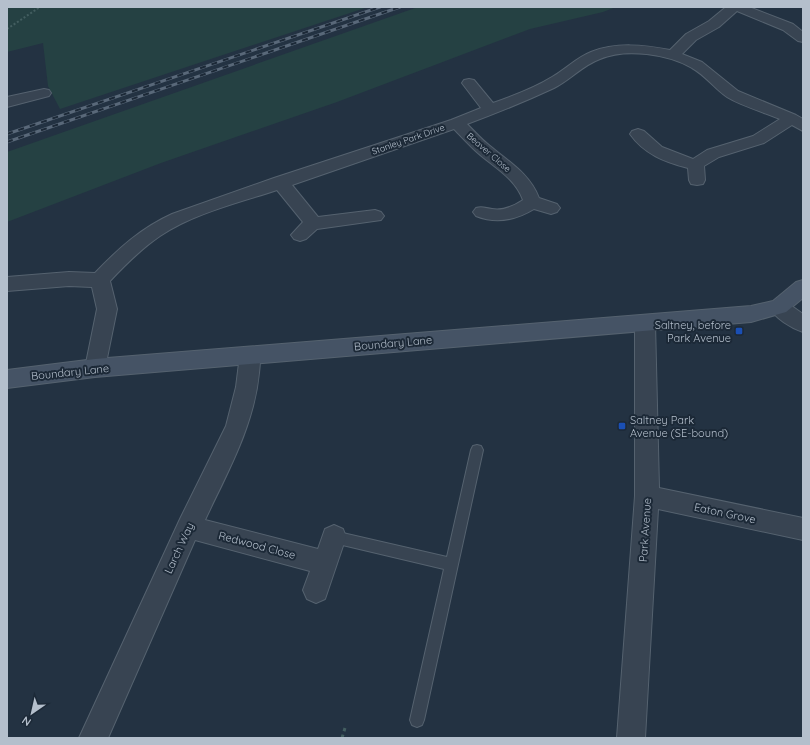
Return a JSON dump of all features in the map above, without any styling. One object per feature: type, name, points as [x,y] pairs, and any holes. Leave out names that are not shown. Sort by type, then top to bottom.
[{"type":"street","points":[[673,55],[691,37],[714,24],[736,7],[788,27],[803,38]]},
{"type":"street","name":"Stanley Park Drive","points":[[100,280],[119,259],[148,235],[178,220],[211,206],[457,123],[524,97],[558,80],[578,65],[596,55],[620,50],[646,50],[673,55],[696,65],[733,94],[797,122]]},
{"type":"street","points":[[469,83],[490,109]]},
{"type":"street","points":[[7,102],[44,93]]},
{"type":"street","points":[[638,134],[645,144],[696,173],[702,159],[717,151],[746,144],[797,122]]},
{"type":"street","name":"Beaver Close","points":[[457,123],[483,149],[510,168],[529,192],[532,202]]},
{"type":"street","points":[[280,182],[313,222],[322,223],[375,216]]},
{"type":"street","points":[[488,219],[523,210],[532,202],[552,208]]},
{"type":"street","points":[[300,235],[313,222]]},
{"type":"street","points":[[7,284],[69,279],[100,280],[107,309],[95,368]]},
{"type":"street","name":"Boundary Lane","points":[[7,379],[95,368],[250,354],[751,314],[779,307],[803,287]]},
{"type":"street","points":[[779,307],[803,324]]},
{"type":"street","name":"Park Avenue","points":[[631,738],[647,496],[645,323]]},
{"type":"street","name":"Larch Way","points":[[93,738],[189,527],[237,426],[247,387],[250,354]]},
{"type":"street","name":"Eaton Grove","points":[[647,496],[803,529]]},
{"type":"street","name":"Redwood Close","points":[[189,527],[325,563]]},
{"type":"street","points":[[316,590],[334,538]]},
{"type":"lane","points":[[417,720],[477,450]]},
{"type":"lane","points":[[334,538],[451,564]]},
{"type":"path","points":[[7,29],[40,7]]},
{"type":"path","points":[[342,738],[345,728]]},
{"type":"green space","points":[[7,7],[368,7],[60,109],[48,86],[43,43],[7,52]]},
{"type":"green space","points":[[418,7],[616,7],[603,12],[530,29],[337,102],[161,163],[7,222],[7,152]]},
{"type":"railway","points":[[7,134],[380,7]]},
{"type":"railway","points":[[7,142],[400,7]]},
{"type":"place","name":"Saltney, before Park Avenue","points":[[739,331]]},
{"type":"place","name":"Saltney Park Avenue (SE-bound)","points":[[622,426]]}]
